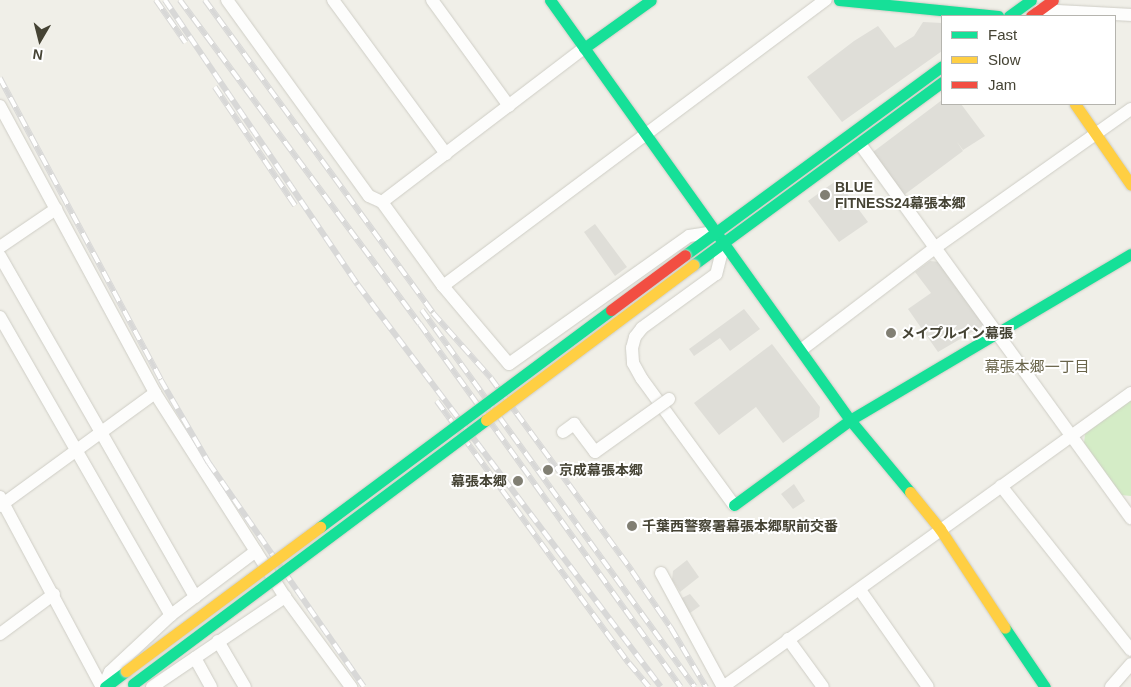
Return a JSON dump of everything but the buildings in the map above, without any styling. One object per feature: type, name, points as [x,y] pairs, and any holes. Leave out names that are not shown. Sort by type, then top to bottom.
[{"type":"street","points":[[227,0],[369,196],[382,202],[443,286],[510,364],[689,236],[716,232]]},
{"type":"street","points":[[333,0],[446,154]]},
{"type":"street","points":[[432,0],[509,106]]},
{"type":"street","points":[[550,0],[850,420],[940,529],[1045,687]]},
{"type":"street","points":[[382,202],[584,48],[651,0]]},
{"type":"street","points":[[443,286],[647,136],[826,0]]},
{"type":"street","points":[[839,0],[988,15]]},
{"type":"street","points":[[1035,13],[1053,0]]},
{"type":"street","points":[[1010,15],[1028,2]]},
{"type":"street","points":[[1035,13],[1131,15]]},
{"type":"street","points":[[103,687],[941,67]]},
{"type":"street","points":[[131,686],[693,265],[941,83]]},
{"type":"street","points":[[1076,105],[1131,185]]},
{"type":"street","points":[[0,106],[155,393],[285,597],[351,687]]},
{"type":"street","points":[[801,350],[936,247],[1131,109]]},
{"type":"street","points":[[860,144],[1072,436],[1127,503],[1131,518]]},
{"type":"street","points":[[0,247],[56,209]]},
{"type":"street","points":[[724,243],[716,274],[642,328],[635,337],[632,348],[633,363],[642,379],[734,505],[850,420],[1131,254]]},
{"type":"street","points":[[0,256],[194,597]]},
{"type":"street","points":[[0,317],[171,615]]},
{"type":"street","points":[[103,687],[54,594],[1,502],[155,393]]},
{"type":"street","points":[[661,573],[723,687],[1131,393]]},
{"type":"street","points":[[563,432],[574,424],[595,452],[669,399]]},
{"type":"street","points":[[1001,486],[1131,650]]},
{"type":"street","points":[[103,687],[110,672],[171,615],[256,551]]},
{"type":"street","points":[[860,590],[928,687]]},
{"type":"street","points":[[0,634],[54,594]]},
{"type":"street","points":[[152,687],[285,597]]},
{"type":"street","points":[[788,639],[823,687]]},
{"type":"street","points":[[218,641],[245,687]]},
{"type":"street","points":[[195,658],[211,687]]},
{"type":"street","points":[[1111,687],[1131,664]]},
{"type":"green space","points":[[1131,399],[1131,496],[1121,495],[1084,443],[1085,434]]},
{"type":"shaded area","points":[[923,22],[941,23],[941,52],[842,122],[807,77],[854,41],[878,26],[895,48],[914,36]]},
{"type":"shaded area","points":[[941,101],[941,105],[962,105],[985,136],[963,150],[957,142],[963,151],[904,195],[873,152]]},
{"type":"shaded area","points":[[837,180],[868,222],[839,242],[808,201]]},
{"type":"shaded area","points":[[595,224],[627,267],[615,276],[584,232]]},
{"type":"shaded area","points":[[930,261],[940,262],[984,325],[938,352],[908,309],[931,293],[915,272]]},
{"type":"shaded area","points":[[744,309],[760,329],[730,351],[720,338],[694,356],[689,349]]},
{"type":"shaded area","points":[[772,344],[820,407],[819,417],[783,443],[756,407],[719,435],[694,403]]},
{"type":"shaded area","points":[[794,484],[805,501],[793,509],[781,494]]},
{"type":"shaded area","points":[[687,560],[699,577],[680,592],[672,580],[673,571]]},
{"type":"shaded area","points":[[690,594],[700,606],[690,613],[680,599]]},
{"type":"railway","points":[[156,0],[186,43]]},
{"type":"railway","points":[[165,0],[358,285],[661,687]]},
{"type":"railway","points":[[180,0],[420,324],[681,687]]},
{"type":"railway","points":[[205,0],[433,313],[491,378],[632,571],[671,628],[706,687]]},
{"type":"railway","points":[[0,78],[161,380],[209,463],[364,687]]},
{"type":"railway","points":[[215,87],[295,205]]},
{"type":"railway","points":[[422,310],[695,687]]},
{"type":"railway","points":[[437,401],[629,663],[649,687]]},
{"type":"traffic: fast","points":[[550,0],[850,420],[910,492]]},
{"type":"traffic: fast","points":[[584,48],[651,0]]},
{"type":"traffic: fast","points":[[839,0],[988,15]]},
{"type":"traffic: fast","points":[[1010,15],[1031,0]]},
{"type":"traffic: fast","points":[[685,255],[941,67]]},
{"type":"traffic: fast","points":[[693,265],[941,83]]},
{"type":"traffic: fast","points":[[734,505],[850,420],[1131,254]]},
{"type":"traffic: fast","points":[[320,527],[611,310]]},
{"type":"traffic: fast","points":[[133,684],[486,420]]},
{"type":"traffic: fast","points":[[1005,628],[1045,687]]},
{"type":"traffic: fast","points":[[105,687],[126,671]]},
{"type":"traffic: slow","points":[[1076,105],[1131,185]]},
{"type":"traffic: slow","points":[[486,420],[693,265]]},
{"type":"traffic: slow","points":[[910,492],[940,529],[1005,628]]},
{"type":"traffic: slow","points":[[126,671],[320,527]]},
{"type":"traffic: jam","points":[[1032,15],[1053,0]]},
{"type":"traffic: jam","points":[[611,310],[685,255]]},
{"type":"place","name":"BLUE FITNESS24幕張本郷","points":[[825,195]]},
{"type":"place","name":"メイプルイン幕張","points":[[891,333]]},
{"type":"place","name":"京成幕張本郷","points":[[548,470]]},
{"type":"place","name":"幕張本郷","points":[[518,481]]},
{"type":"place","name":"千葉西警察署幕張本郷駅前交番","points":[[632,526]]},
{"type":"district","name":"幕張本郷一丁目","points":[[1037,367]]}]
